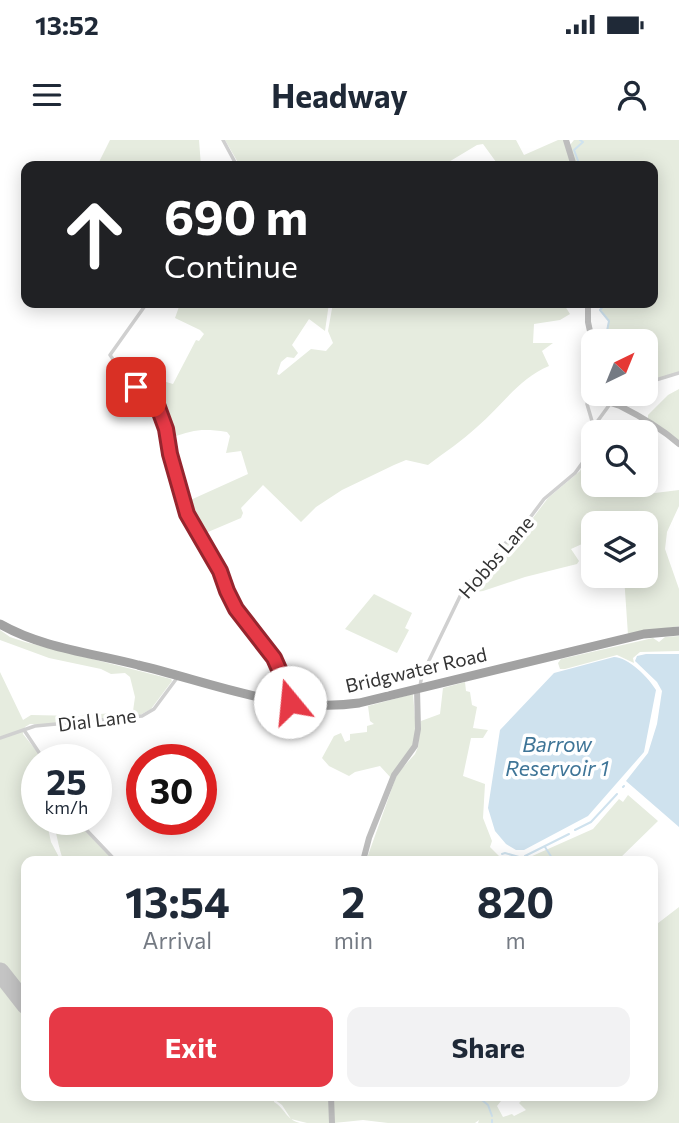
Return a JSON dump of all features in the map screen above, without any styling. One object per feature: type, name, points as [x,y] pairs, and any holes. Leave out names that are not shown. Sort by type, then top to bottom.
[{"type":"highway","name":"Bridgwater Road","points":[[0,624],[44,643],[223,689],[318,706],[341,705],[419,688],[645,634],[679,631]]},
{"type":"main road","points":[[566,140],[572,161]]},
{"type":"main road","points":[[588,308],[590,329]]},
{"type":"main road","points":[[617,406],[658,428],[679,444]]},
{"type":"main road","points":[[364,856],[394,775],[415,746],[419,688]]},
{"type":"main road","points":[[331,1101],[332,1123]]},
{"type":"street","points":[[223,140],[234,161]]},
{"type":"street","points":[[143,308],[110,355],[130,383],[153,396],[166,429],[170,454],[187,514],[220,571],[236,609],[274,658],[290,694],[290,702]]},
{"type":"street","points":[[658,379],[679,373]]},
{"type":"street","points":[[600,420],[611,406]]},
{"type":"street","name":"Hobbs Lane","points":[[419,688],[422,674],[464,588],[504,544],[517,535],[544,499],[581,465]]},
{"type":"street","name":"Dial Lane","points":[[0,738],[35,726],[142,716],[154,709],[178,676]]},
{"type":"street","points":[[24,730],[33,744]]},
{"type":"street","points":[[91,835],[111,856]]},
{"type":"shaded area","points":[[110,140],[199,140],[201,161],[100,161]]},
{"type":"shaded area","points":[[225,140],[516,140],[524,155],[558,140],[564,140],[570,161],[495,161],[483,144],[450,161],[237,161]]},
{"type":"shaded area","points":[[574,140],[679,140],[679,372],[658,378],[658,329],[607,329],[609,321],[600,308],[658,308],[658,161],[575,161],[570,145]]},
{"type":"shaded area","points":[[179,308],[328,308],[325,331],[309,319],[292,345],[298,353],[294,358],[287,357],[281,362],[277,374],[279,375],[311,349],[326,351],[333,343],[328,331],[332,308],[566,308],[570,314],[560,320],[534,324],[533,343],[553,343],[542,351],[549,366],[519,385],[486,419],[428,465],[406,460],[394,465],[342,490],[316,507],[301,522],[263,485],[241,508],[241,518],[201,535],[186,502],[248,474],[241,451],[226,453],[230,436],[227,432],[198,430],[170,438],[160,402],[150,391],[130,379],[122,369],[173,384],[196,340],[199,341],[204,334],[175,318]]},
{"type":"shaded area","points":[[679,389],[679,441],[658,427],[658,420],[648,420],[648,415],[668,395]]},
{"type":"shaded area","points":[[581,469],[581,497],[658,497],[658,493],[679,490],[679,506],[667,532],[665,549],[679,589],[679,626],[628,635],[625,588],[658,588],[658,511],[581,511],[581,544],[571,549],[579,561],[577,564],[461,597],[466,587],[506,545],[520,535],[548,498]]},
{"type":"shaded area","points":[[374,594],[412,613],[405,628],[409,630],[397,653],[345,629]]},
{"type":"shaded area","points":[[0,630],[25,642],[172,681],[151,709],[140,715],[56,725],[30,724],[25,727],[23,734],[31,744],[21,744],[21,835],[49,835],[58,856],[21,856],[21,995],[0,968],[0,672],[23,720],[31,715],[79,716],[133,711],[135,697],[130,677],[125,673],[111,674],[101,669],[49,658],[0,640]]},
{"type":"shaded area","points":[[679,636],[679,651],[640,652],[633,658],[634,663],[617,655],[565,669],[560,669],[558,663],[561,659],[653,638],[659,642],[665,637]]},
{"type":"shaded area","points":[[465,682],[472,705],[477,707],[473,728],[488,730],[483,738],[471,738],[463,776],[485,784],[483,818],[492,841],[490,847],[499,856],[368,856],[397,774],[418,747],[421,721],[440,714],[443,688]]},
{"type":"shaded area","points":[[413,694],[416,730],[413,749],[391,778],[380,766],[349,776],[329,766],[322,758],[334,736],[341,733],[345,742],[350,740],[350,734],[367,732],[367,726],[374,724],[370,721],[368,706]]},
{"type":"shaded area","points":[[628,795],[658,821],[622,856],[532,856],[593,829],[619,799],[623,802]]},
{"type":"shaded area","points":[[57,835],[89,835],[109,856],[62,856]]},
{"type":"shaded area","points":[[679,907],[679,1123],[478,1123],[479,1120],[475,1123],[388,1123],[363,1120],[334,1123],[333,1101],[501,1101],[497,1106],[503,1117],[512,1114],[514,1116],[526,1110],[519,1103],[521,1101],[658,1101],[658,923]]},
{"type":"shaded area","points":[[0,975],[21,1002],[21,1101],[274,1101],[291,1119],[300,1123],[0,1123]]},
{"type":"shaded area","points":[[277,1101],[329,1101],[329,1123],[307,1123],[291,1119]]},
{"type":"water","points":[[679,654],[679,827],[626,781],[648,753],[657,724],[662,691],[657,682],[635,661],[637,656]]},
{"type":"water","name":"Barrow Reservoir 1","points":[[614,657],[625,660],[638,669],[656,690],[644,752],[588,816],[524,850],[516,850],[506,844],[495,831],[488,808],[500,730],[554,673]]},
{"type":"waterway","points":[[578,161],[574,150],[583,142],[580,140]]},
{"type":"waterway","points":[[602,308],[600,310],[609,321],[607,329]]},
{"type":"waterway","points":[[575,830],[591,822],[617,794]]},
{"type":"waterway","points":[[525,856],[569,834]]},
{"type":"waterway","points":[[545,847],[551,856]]},
{"type":"waterway","points":[[502,854],[516,856]]},
{"type":"waterway","points":[[483,1101],[488,1105],[492,1116]]},
{"type":"runway","points":[[0,972],[21,999]]},
{"type":"route","points":[[136,387],[155,399],[166,429],[170,454],[187,514],[220,571],[236,609],[274,658],[284,677],[290,702]]}]
